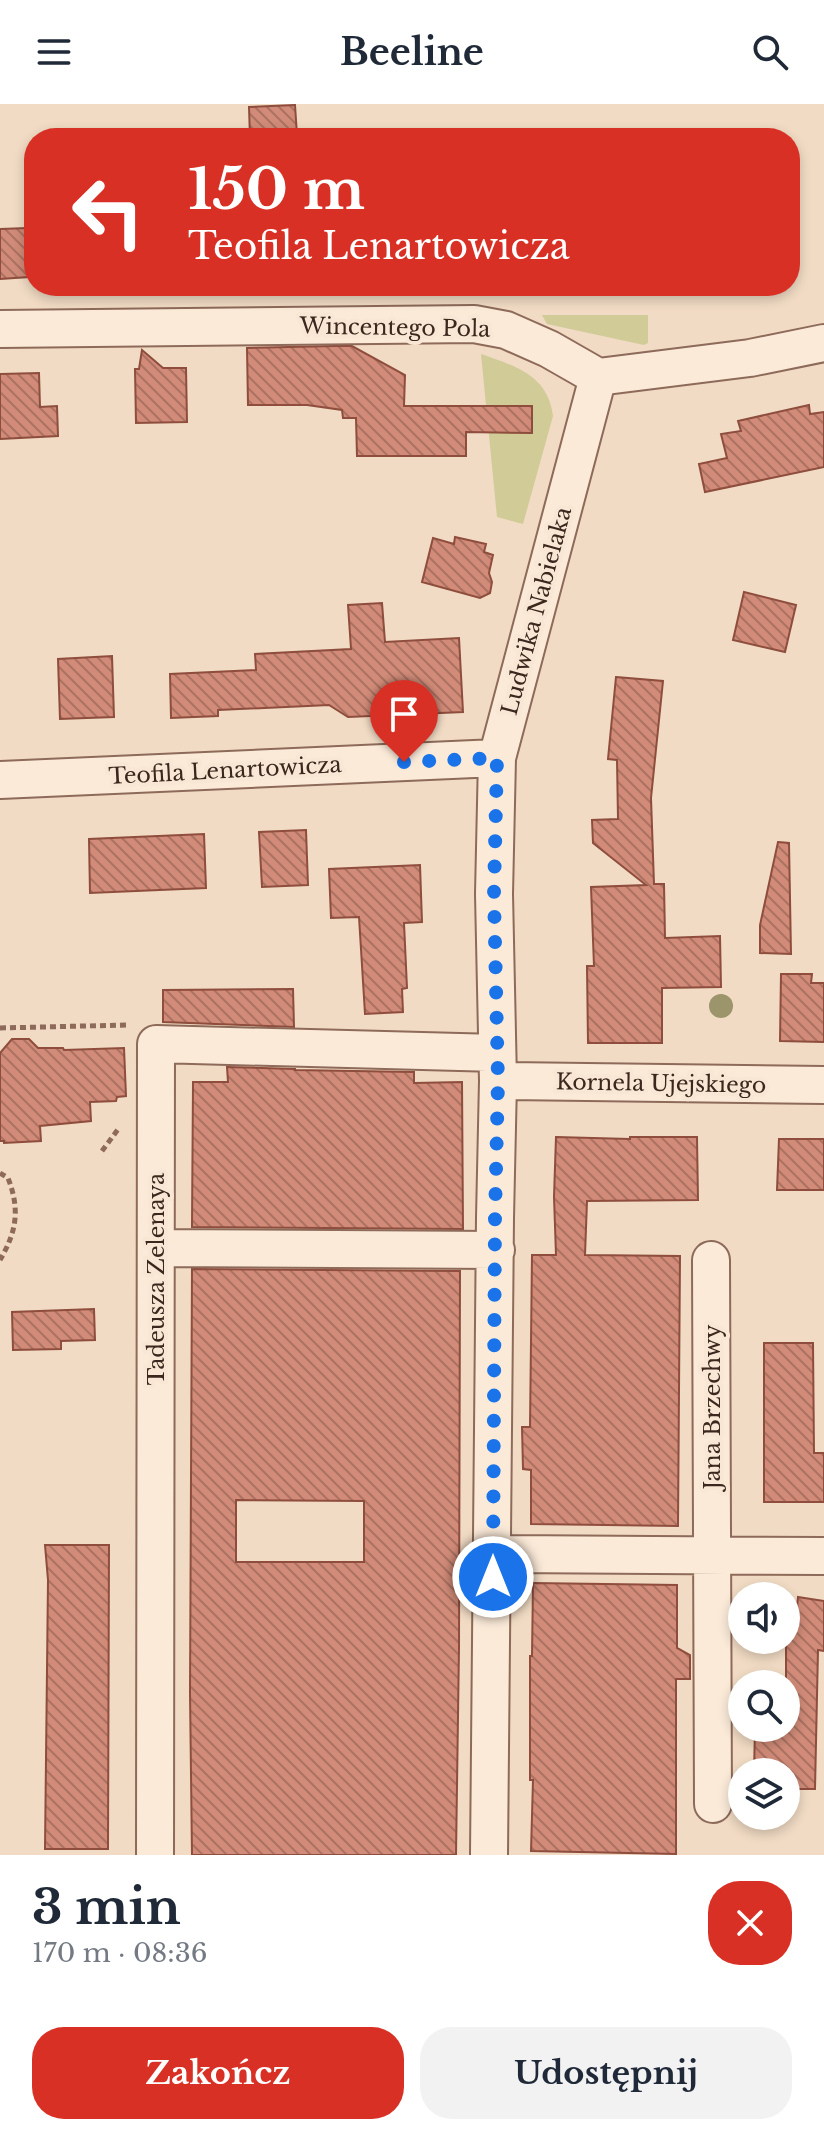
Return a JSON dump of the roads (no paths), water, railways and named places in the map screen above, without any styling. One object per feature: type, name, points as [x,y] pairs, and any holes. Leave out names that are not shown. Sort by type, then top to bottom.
[{"type":"street","name":"Wincentego Pola","points":[[0,329],[474,324],[506,330],[549,349],[598,377]]},
{"type":"street","points":[[598,377],[750,358],[824,343]]},
{"type":"street","name":"Ludwika Nabielaka","points":[[489,1855],[498,1067],[494,894],[497,758],[598,377]]},
{"type":"street","name":"Teofila Lenartowicza","points":[[0,780],[497,758]]},
{"type":"street","name":"Tadeusza Zelenaya","points":[[155,1855],[156,1044],[498,1067]]},
{"type":"street","name":"Kornela Ujejskiego","points":[[498,1067],[824,1085]]},
{"type":"street","points":[[157,1248],[496,1250]]},
{"type":"street","name":"Jana Brzechwy","points":[[711,1260],[713,1804]]},
{"type":"street","points":[[493,1554],[824,1556]]}]
